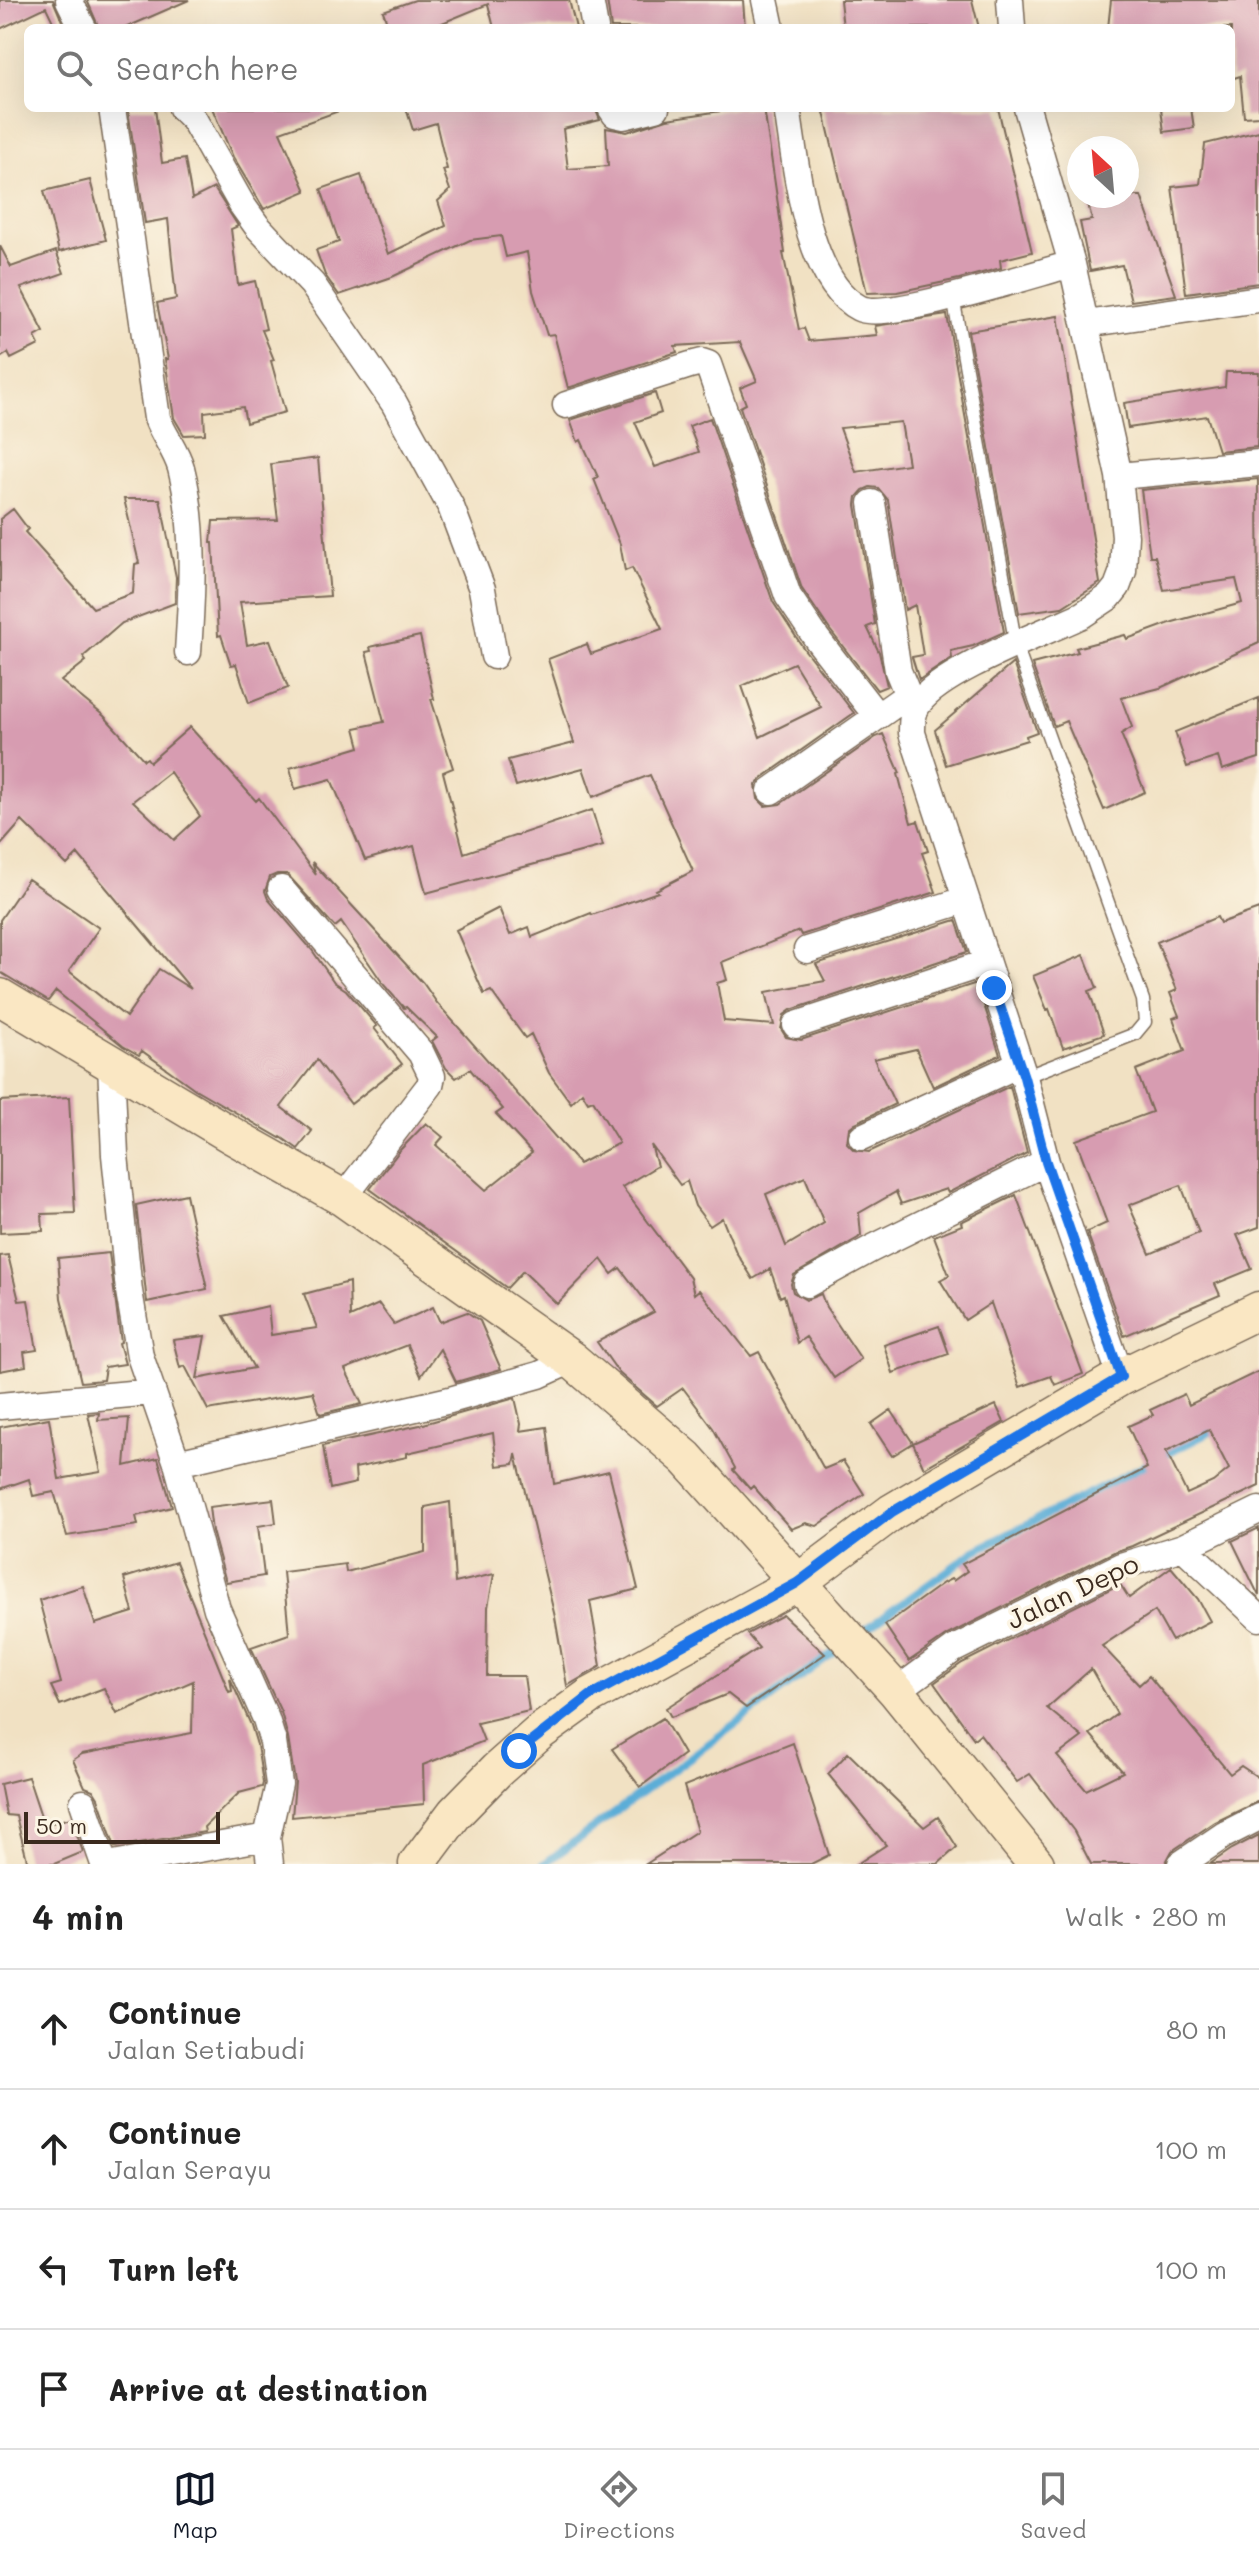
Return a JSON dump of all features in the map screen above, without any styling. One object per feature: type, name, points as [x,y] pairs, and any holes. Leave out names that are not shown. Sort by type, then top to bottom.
[{"type":"street","points":[[69,0],[81,24]]},
{"type":"street","points":[[590,0],[594,24]]},
{"type":"street","points":[[765,0],[770,24]]},
{"type":"street","points":[[1010,0],[1012,24]]},
{"type":"street","points":[[113,112],[157,418],[180,465],[190,515],[191,612],[188,652]]},
{"type":"street","points":[[186,112],[194,120],[257,226],[312,284],[394,403],[451,507],[482,589],[494,656]]},
{"type":"street","points":[[614,112],[624,116],[640,112]]},
{"type":"street","points":[[788,112],[807,225],[819,258],[846,299],[861,309],[882,311],[953,296],[1072,264]]},
{"type":"street","points":[[771,791],[876,715],[913,699],[959,671],[1082,615],[1100,605],[1117,587],[1123,571],[1125,536],[1119,476],[1072,264],[1028,112]]},
{"type":"street","points":[[1086,324],[1259,299]]},
{"type":"street","points":[[566,405],[690,365],[708,364],[791,602],[876,715]]},
{"type":"street","points":[[1119,476],[1259,463]]},
{"type":"street","points":[[872,503],[895,652],[913,699],[912,733],[1021,1071],[1046,1162],[1121,1377]]},
{"type":"street","points":[[281,889],[421,1053],[432,1076],[430,1085],[343,1198]]},
{"type":"street","points":[[807,950],[965,900]]},
{"type":"street","points":[[796,1025],[986,963]]},
{"type":"street","points":[[0,997],[343,1198],[572,1360],[686,1458],[896,1691],[1036,1864]]},
{"type":"street","points":[[111,1064],[115,1155],[129,1291],[140,1356],[177,1463],[217,1609],[266,1719],[273,1742],[279,1784],[267,1837],[270,1864]]},
{"type":"street","points":[[862,1137],[1021,1071]]},
{"type":"street","points":[[807,1284],[1046,1162]]},
{"type":"street","points":[[427,1860],[455,1813],[497,1770],[540,1732],[590,1696],[797,1583],[892,1512],[1121,1377],[1259,1310]]},
{"type":"street","points":[[177,1463],[450,1400],[539,1375],[572,1360]]},
{"type":"street","points":[[0,1406],[152,1392]]},
{"type":"street","name":"Jalan Depo","points":[[896,1691],[954,1649],[1037,1607],[1121,1566],[1183,1547],[1259,1510]]},
{"type":"street","points":[[1183,1547],[1259,1618]]},
{"type":"street","points":[[83,1803],[104,1864]]},
{"type":"street","points":[[1181,1864],[1224,1835],[1259,1817]]},
{"type":"street","points":[[113,1864],[267,1837]]},
{"type":"lane","points":[[953,296],[1016,646],[1143,1000],[1145,1022],[1135,1034],[1021,1071]]},
{"type":"building","points":[[0,0],[53,0],[63,24],[54,24],[46,7],[0,29]]},
{"type":"building","points":[[87,0],[189,0],[134,24],[97,24]]},
{"type":"building","points":[[415,0],[569,0],[575,24],[493,24],[488,4],[440,24],[388,24],[383,11]]},
{"type":"building","points":[[607,0],[743,0],[745,24],[610,24]]},
{"type":"building","points":[[840,0],[972,0],[978,24],[843,24]]},
{"type":"building","points":[[1111,0],[1259,0],[1259,116],[1244,117],[1240,76],[1235,78],[1235,24],[1108,24]]},
{"type":"building","points":[[128,112],[156,112],[162,163],[185,159],[192,199],[214,188],[238,226],[231,229],[238,285],[255,281],[266,329],[262,330],[274,360],[271,361],[285,412],[246,423],[243,407],[204,412],[205,434],[184,435],[174,418],[165,359],[168,359],[157,303],[176,299],[168,219],[145,223]]},
{"type":"building","points":[[214,112],[336,112],[280,132],[306,191],[264,209],[233,157]]},
{"type":"building","points":[[407,112],[597,112],[600,120],[563,129],[568,169],[608,166],[606,128],[627,132],[667,119],[714,112],[765,112],[783,253],[799,330],[804,328],[809,341],[877,335],[875,326],[947,315],[1004,632],[973,646],[951,651],[952,658],[919,680],[912,657],[923,655],[915,605],[905,610],[888,500],[878,488],[863,490],[857,497],[856,505],[875,624],[867,627],[879,652],[887,686],[877,690],[802,589],[740,407],[746,404],[740,388],[757,381],[740,342],[675,346],[677,352],[568,388],[554,334],[547,335],[533,291],[527,252],[506,257],[501,236],[470,240],[392,277],[339,295],[325,275],[316,250],[339,242],[321,189],[361,175],[388,254],[446,226],[438,201],[450,190],[443,170],[447,169],[436,123],[413,130]],"holes":[[[901,422],[908,464],[856,472],[840,428]]]},
{"type":"building","points":[[824,112],[999,112],[1032,252],[1000,260],[1001,268],[959,279],[897,292],[867,293]]},
{"type":"building","points":[[1162,112],[1192,112],[1194,128],[1164,132]]},
{"type":"building","points":[[1259,131],[1259,283],[1186,293],[1172,187],[1200,184],[1205,144]]},
{"type":"building","points":[[90,180],[106,240],[59,252],[44,191]]},
{"type":"building","points":[[1141,196],[1176,295],[1131,301],[1122,265],[1090,271],[1080,222],[1092,220],[1089,208],[1139,208]]},
{"type":"building","points":[[0,246],[11,267],[56,251],[64,273],[21,288],[44,332],[35,337],[39,345],[11,359],[8,353],[0,358]]},
{"type":"building","points":[[1058,316],[1100,583],[1062,607],[1019,613],[968,331]]},
{"type":"building","points":[[1226,372],[1259,372],[1257,447],[1218,451],[1207,416],[1128,428],[1124,403],[1225,387]]},
{"type":"building","points":[[655,393],[661,413],[635,422],[655,467],[699,452],[689,426],[710,418],[773,602],[804,649],[854,713],[762,778],[756,785],[758,799],[765,806],[780,804],[883,734],[900,773],[911,823],[918,821],[928,851],[922,853],[936,892],[801,935],[799,931],[722,962],[727,980],[717,983],[724,1021],[774,1025],[766,992],[825,981],[816,964],[956,920],[967,952],[791,1010],[784,1015],[781,1029],[786,1037],[801,1040],[977,983],[1000,1055],[933,1087],[916,1049],[874,1059],[895,1104],[855,1123],[849,1128],[847,1143],[854,1150],[869,1152],[1010,1086],[1027,1153],[948,1193],[946,1189],[901,1204],[896,1192],[859,1213],[861,1235],[858,1238],[794,1275],[791,1284],[793,1292],[806,1300],[821,1294],[826,1307],[861,1359],[834,1378],[806,1337],[797,1343],[784,1295],[780,1297],[770,1269],[753,1279],[736,1252],[722,1218],[710,1226],[695,1206],[687,1181],[680,1185],[651,1145],[657,1166],[622,1187],[690,1278],[694,1294],[699,1290],[751,1356],[759,1352],[824,1469],[843,1461],[864,1494],[817,1526],[806,1523],[791,1529],[753,1486],[750,1489],[733,1470],[735,1468],[713,1428],[683,1388],[657,1406],[619,1373],[597,1342],[654,1312],[620,1268],[612,1274],[601,1259],[557,1304],[523,1271],[507,1288],[370,1189],[426,1123],[443,1137],[436,1145],[486,1190],[532,1153],[496,1114],[503,1109],[470,1069],[456,1078],[446,1068],[432,1041],[437,1037],[404,1008],[384,985],[341,922],[335,927],[287,874],[270,877],[265,891],[268,899],[312,950],[334,982],[346,990],[377,1026],[374,1028],[402,1064],[351,1104],[317,1060],[281,1107],[312,1131],[298,1149],[195,1089],[142,1051],[139,1055],[123,1046],[56,991],[48,1001],[0,972],[0,920],[28,879],[99,928],[69,971],[126,1017],[159,969],[191,989],[78,854],[67,865],[22,821],[0,846],[0,519],[13,509],[28,529],[25,532],[93,608],[133,593],[135,564],[139,563],[124,499],[160,499],[176,577],[175,603],[122,623],[83,657],[86,661],[61,681],[104,716],[144,760],[147,758],[150,762],[190,727],[256,801],[259,798],[316,875],[312,862],[423,983],[437,1003],[579,1164],[619,1143],[593,1100],[588,1102],[582,1092],[571,1103],[549,1073],[531,1034],[525,1038],[491,991],[484,994],[456,930],[499,908],[510,935],[529,927],[532,937],[591,913],[658,892],[656,890],[693,871],[650,775],[593,797],[583,768],[516,786],[508,760],[574,743],[548,659],[587,644],[591,654],[662,629],[632,568],[625,571],[620,544],[594,479],[598,477],[581,440],[578,442],[570,420]],"holes":[[[794,663],[821,707],[760,737],[742,686]],[[170,772],[200,816],[174,840],[133,801]],[[805,1177],[824,1223],[786,1246],[766,1194]]]},
{"type":"building","points":[[318,458],[330,596],[240,602],[247,645],[270,640],[288,688],[249,703],[236,664],[231,665],[221,635],[218,636],[211,543],[213,521],[278,520],[271,464]]},
{"type":"building","points":[[1258,479],[1259,643],[1160,688],[1121,698],[1132,727],[1121,734],[1145,792],[1104,810],[1066,721],[1054,726],[1032,664],[1078,652],[1076,648],[1125,635],[1127,639],[1173,622],[1242,603],[1236,579],[1164,590],[1155,556],[1150,556],[1141,490]]},
{"type":"building","points":[[420,636],[434,699],[431,699],[453,768],[443,772],[464,853],[592,810],[603,846],[426,893],[414,846],[365,860],[331,779],[295,789],[290,768],[360,747],[355,728],[384,722],[366,652],[371,651],[370,647]]},
{"type":"building","points":[[1013,663],[1037,732],[1026,736],[1027,740],[946,765],[935,730]]},
{"type":"building","points":[[1259,698],[1259,758],[1222,770],[1218,757],[1187,767],[1175,732]]},
{"type":"building","points":[[1259,909],[1259,1227],[1237,1235],[1252,1269],[1215,1284],[1220,1295],[1124,1336],[1087,1232],[1107,1223],[1076,1140],[1152,1112],[1136,1070],[1185,1051],[1173,1018],[1179,1016],[1170,993],[1177,990],[1157,942],[1217,917],[1220,923]],"holes":[[[1181,1185],[1199,1233],[1150,1254],[1129,1205]]]},
{"type":"building","points":[[1084,955],[1097,988],[1089,991],[1104,1034],[1063,1048],[1033,976]]},
{"type":"building","points":[[69,1097],[75,1213],[42,1214],[43,1231],[0,1233],[0,1101]]},
{"type":"building","points":[[186,1194],[207,1289],[147,1302],[136,1205]]},
{"type":"building","points":[[1016,1195],[1083,1374],[1055,1385],[1051,1376],[1020,1387],[991,1303],[965,1320],[940,1280],[949,1275],[934,1236],[962,1225],[961,1222]]},
{"type":"building","points":[[109,1253],[119,1343],[125,1364],[105,1367],[103,1380],[81,1382],[61,1298],[58,1258]]},
{"type":"building","points":[[8,1255],[19,1301],[28,1300],[37,1350],[24,1352],[26,1366],[0,1371],[0,1256]]},
{"type":"building","points":[[349,1282],[350,1317],[379,1304],[394,1325],[433,1307],[440,1322],[467,1312],[480,1321],[501,1369],[456,1382],[440,1349],[421,1376],[407,1345],[345,1369],[362,1404],[320,1414],[313,1392],[208,1410],[185,1366],[180,1368],[173,1340],[205,1336],[197,1379],[254,1368],[224,1316],[268,1306],[271,1335],[317,1328],[304,1294]]},
{"type":"building","points":[[939,1326],[949,1354],[893,1373],[884,1345]]},
{"type":"building","points":[[1259,1371],[1259,1486],[1114,1552],[947,1635],[909,1661],[885,1625],[943,1583],[953,1581],[967,1571],[962,1564],[1147,1468],[1128,1426],[1153,1415],[1150,1410],[1184,1394],[1189,1405]],"holes":[[[1209,1430],[1229,1469],[1213,1482],[1187,1494],[1166,1451]]]},
{"type":"building","points":[[515,1398],[520,1431],[547,1427],[554,1484],[609,1471],[638,1589],[590,1601],[601,1666],[567,1686],[555,1617],[516,1454],[514,1464],[497,1466],[493,1433],[355,1468],[356,1483],[330,1489],[323,1446],[420,1425]]},
{"type":"building","points":[[996,1405],[1004,1422],[924,1468],[913,1443]]},
{"type":"building","points":[[891,1410],[913,1443],[892,1456],[871,1424]]},
{"type":"building","points":[[99,1413],[98,1420],[129,1418],[125,1466],[158,1458],[172,1507],[136,1516],[138,1525],[67,1536],[54,1492],[33,1496],[29,1479],[0,1489],[0,1427],[49,1418],[59,1479],[101,1472],[88,1414]]},
{"type":"building","points":[[273,1499],[276,1523],[258,1526],[264,1576],[226,1582],[209,1507]]},
{"type":"building","points":[[450,1502],[455,1583],[494,1574],[488,1607],[487,1676],[524,1676],[529,1711],[477,1723],[484,1741],[423,1765],[424,1804],[292,1817],[295,1782],[288,1738],[281,1712],[251,1647],[289,1634],[283,1572],[345,1564],[346,1572],[425,1552],[425,1507]]},
{"type":"building","points":[[1259,1528],[1259,1596],[1232,1541]]},
{"type":"building","points":[[176,1562],[229,1692],[232,1691],[230,1678],[251,1725],[263,1783],[262,1787],[239,1793],[204,1827],[205,1832],[115,1847],[98,1798],[93,1790],[85,1787],[73,1760],[82,1754],[192,1733],[193,1681],[117,1714],[104,1688],[60,1705],[51,1686],[61,1683],[39,1600],[83,1586],[95,1624],[133,1612],[124,1578]]},
{"type":"building","points":[[1171,1567],[1198,1599],[1210,1621],[1172,1641],[1155,1611],[1102,1646],[1139,1685],[1149,1676],[1230,1774],[1241,1766],[1259,1778],[1259,1801],[1215,1822],[1172,1851],[1165,1864],[1091,1864],[1074,1831],[1030,1774],[1017,1782],[980,1734],[974,1739],[934,1683],[962,1663],[1120,1584],[1129,1598]],"holes":[[[1091,1669],[1117,1714],[1090,1734],[1123,1772],[1086,1790],[1057,1756],[1082,1737],[1047,1708]]]},
{"type":"building","points":[[783,1615],[825,1654],[746,1708],[728,1694],[671,1717],[666,1708],[759,1648],[747,1634]]},
{"type":"building","points":[[663,1718],[684,1754],[640,1787],[612,1749]]},
{"type":"building","points":[[793,1743],[829,1855],[811,1864],[646,1864],[697,1831],[684,1786]]},
{"type":"building","points":[[848,1753],[924,1827],[938,1817],[957,1847],[938,1864],[857,1864],[886,1845],[828,1774]]},
{"type":"building","points":[[28,1777],[44,1825],[71,1818],[83,1852],[54,1864],[28,1864],[16,1816],[6,1815],[0,1784]]},
{"type":"building","points":[[1259,1835],[1259,1864],[1210,1864],[1232,1849]]},
{"type":"waterway","points":[[858,1635],[975,1551],[1220,1427]]},
{"type":"waterway","points":[[544,1864],[844,1645]]},
{"type":"route","points":[[519,1751],[590,1696],[797,1583],[892,1512],[1121,1377],[1046,1162],[1024,1077],[994,988]]}]
